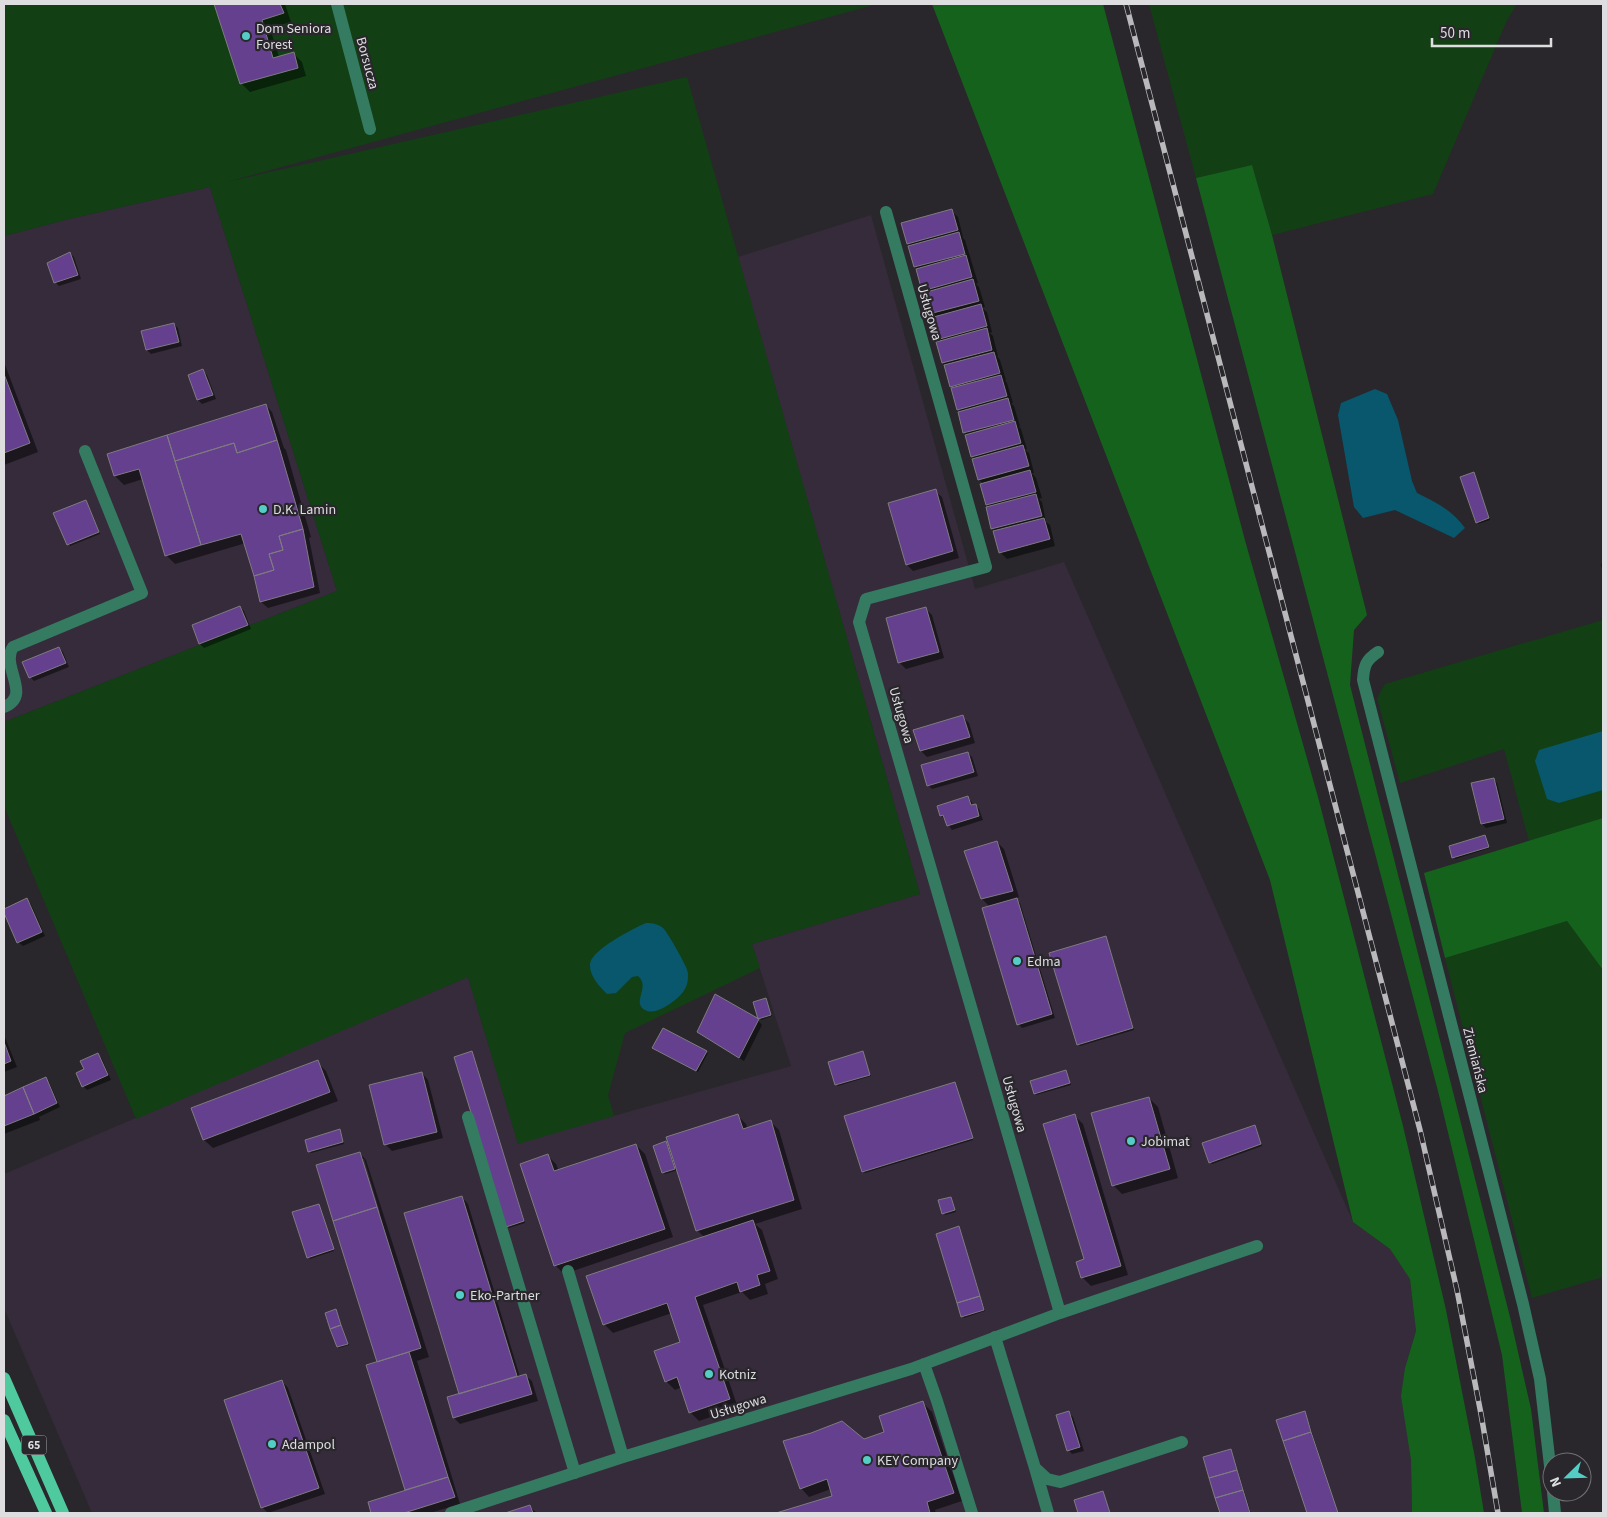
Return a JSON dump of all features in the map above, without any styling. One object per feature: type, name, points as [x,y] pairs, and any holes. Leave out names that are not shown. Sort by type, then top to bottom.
[{"type":"main road","name":"65","points":[[4,1378],[63,1513]]},
{"type":"main road","name":"65","points":[[6,1425],[46,1513]]},
{"type":"main road","points":[[6,1425],[24,1425]]},
{"type":"main road","points":[[31,1481],[53,1513]]},
{"type":"street","name":"Borsucza","points":[[337,4],[370,129]]},
{"type":"street","name":"Usługowa","points":[[886,212],[986,567],[866,599],[859,622],[1060,1313]]},
{"type":"street","points":[[4,707],[15,697],[14,686],[6,661],[13,647],[142,593],[85,451]]},
{"type":"street","name":"Ziemiańska","points":[[1378,652],[1368,659],[1363,670],[1363,680],[1524,1304],[1540,1379],[1548,1452]]},
{"type":"street","points":[[468,1117],[575,1473]]},
{"type":"street","name":"Usługowa","points":[[451,1513],[623,1457],[924,1364],[1060,1313],[1257,1246]]},
{"type":"street","points":[[568,1271],[623,1457]]},
{"type":"street","points":[[995,1337],[1048,1513]]},
{"type":"street","points":[[924,1364],[938,1401],[972,1513]]},
{"type":"street","points":[[1035,1468],[1047,1479],[1060,1482],[1182,1442]]},
{"type":"shaded area","points":[[210,187],[337,591],[4,722],[4,236]]},
{"type":"shaded area","points":[[871,215],[975,589],[1064,562],[1353,1222],[1390,1249],[1410,1278],[1416,1331],[1405,1368],[1411,1460],[1412,1513],[92,1513],[4,1308],[4,1174],[468,977],[518,1143],[791,1066],[752,944],[920,894],[738,257]]},
{"type":"green space","points":[[4,4],[877,4],[227,182],[687,77],[920,894],[752,944],[760,968],[625,1033],[608,1095],[614,1116],[518,1144],[468,977],[136,1119],[4,806],[4,722],[337,591],[210,187],[4,236]]},
{"type":"green space","points":[[932,4],[1103,4],[1246,544],[1318,797],[1403,1126],[1446,1310],[1484,1513],[1412,1513],[1411,1460],[1401,1396],[1405,1368],[1416,1331],[1410,1279],[1390,1249],[1353,1222],[1270,880]]},
{"type":"green space","points":[[1149,4],[1517,4],[1507,20],[1433,194],[1272,235],[1252,165],[1196,178]]},
{"type":"green space","points":[[1252,165],[1272,235],[1367,615],[1354,630],[1350,685],[1510,1317],[1531,1409],[1544,1513],[1522,1513],[1502,1355],[1438,1091],[1196,178]]},
{"type":"green space","points":[[1603,620],[1603,818],[1529,841],[1504,749],[1400,783],[1377,698],[1385,684]]},
{"type":"green space","points":[[1603,818],[1603,970],[1567,921],[1445,958],[1424,873]]},
{"type":"green space","points":[[1567,921],[1603,970],[1603,1277],[1532,1298],[1445,958]]},
{"type":"water","points":[[1375,389],[1387,394],[1398,420],[1412,481],[1417,493],[1444,508],[1465,528],[1454,538],[1395,510],[1363,518],[1354,507],[1338,415],[1341,403]]},
{"type":"water","points":[[1603,731],[1603,790],[1559,803],[1547,799],[1535,761],[1539,750]]},
{"type":"water","points":[[646,923],[656,924],[664,929],[678,951],[688,973],[687,983],[680,995],[674,1001],[656,1011],[647,1011],[641,1007],[640,999],[643,985],[638,976],[632,977],[616,993],[607,994],[596,981],[590,968],[592,958],[597,952],[623,934]]},
{"type":"building","name":"Dom Seniora Forest","points":[[214,4],[280,4],[284,13],[262,20],[273,58],[294,52],[298,68],[240,84]]},
{"type":"building","points":[[952,209],[958,230],[907,244],[901,223]]},
{"type":"building","points":[[959,232],[965,254],[914,267],[908,246]]},
{"type":"building","points":[[70,252],[78,275],[54,283],[47,263]]},
{"type":"building","points":[[966,255],[972,277],[922,291],[916,269]]},
{"type":"building","points":[[973,279],[979,301],[929,314],[923,293]]},
{"type":"building","points":[[981,304],[987,326],[936,340],[930,318]]},
{"type":"building","points":[[174,323],[179,342],[146,350],[141,331]]},
{"type":"building","points":[[987,328],[992,350],[942,363],[936,342]]},
{"type":"building","points":[[994,352],[1000,373],[950,387],[944,365]]},
{"type":"building","points":[[203,369],[213,395],[197,400],[188,375]]},
{"type":"building","points":[[4,374],[30,443],[4,453]]},
{"type":"building","points":[[1001,375],[1007,396],[957,410],[951,388]]},
{"type":"building","points":[[1008,398],[1014,420],[963,433],[958,412]]},
{"type":"building","points":[[266,404],[277,440],[237,453],[234,443],[175,461],[167,435]]},
{"type":"building","points":[[1015,421],[1021,443],[971,457],[965,435]]},
{"type":"building","points":[[167,435],[201,545],[165,556],[139,469],[114,476],[107,454]]},
{"type":"building","points":[[277,440],[303,529],[279,536],[283,550],[269,554],[274,570],[254,576],[241,534],[201,545],[175,461],[234,443],[237,453]]},
{"type":"building","points":[[1023,445],[1029,466],[978,480],[972,459]]},
{"type":"building","points":[[1030,470],[1036,492],[986,505],[980,484]]},
{"type":"building","points":[[1474,472],[1489,518],[1476,523],[1460,477]]},
{"type":"building","points":[[936,489],[953,551],[906,565],[888,503]]},
{"type":"building","points":[[1036,494],[1042,516],[991,529],[986,507]]},
{"type":"building","points":[[86,500],[99,532],[67,545],[53,513]]},
{"type":"building","points":[[1044,518],[1050,539],[999,553],[993,531]]},
{"type":"building","points":[[303,529],[314,587],[260,602],[254,576],[274,570],[269,554],[283,550],[279,536]]},
{"type":"building","points":[[240,606],[248,625],[199,644],[192,625]]},
{"type":"building","points":[[926,607],[939,652],[898,663],[886,618]]},
{"type":"building","points":[[59,647],[66,663],[29,678],[22,662]]},
{"type":"building","points":[[963,715],[970,737],[920,751],[913,730]]},
{"type":"building","points":[[968,752],[974,772],[927,786],[921,765]]},
{"type":"building","points":[[1494,778],[1504,819],[1481,824],[1471,783]]},
{"type":"building","points":[[968,796],[971,805],[976,804],[979,816],[947,826],[943,815],[940,816],[937,806]]},
{"type":"building","points":[[1485,835],[1489,847],[1452,858],[1449,846]]},
{"type":"building","points":[[997,841],[1013,891],[981,899],[964,851]]},
{"type":"building","points":[[27,898],[42,932],[17,943],[4,909]]},
{"type":"building","name":"Edma","points":[[1017,898],[1052,1014],[1017,1025],[982,908]]},
{"type":"building","points":[[1106,936],[1133,1028],[1077,1045],[1049,953]]},
{"type":"building","points":[[715,994],[759,1019],[739,1058],[697,1032]]},
{"type":"building","points":[[766,998],[771,1015],[758,1019],[753,1002]]},
{"type":"building","points":[[663,1028],[707,1051],[696,1071],[652,1048]]},
{"type":"building","points":[[4,1042],[11,1061],[4,1064]]},
{"type":"building","points":[[472,1051],[524,1221],[506,1227],[454,1057]]},
{"type":"building","points":[[863,1051],[870,1075],[835,1085],[828,1062]]},
{"type":"building","points":[[98,1053],[108,1075],[82,1087],[76,1073],[84,1069],[80,1061]]},
{"type":"building","points":[[318,1060],[330,1092],[203,1140],[191,1108]]},
{"type":"building","points":[[1066,1070],[1070,1083],[1034,1094],[1030,1081]]},
{"type":"building","points":[[422,1072],[437,1132],[384,1145],[369,1085]]},
{"type":"building","points":[[46,1077],[57,1103],[34,1114],[23,1087]]},
{"type":"building","points":[[955,1082],[973,1138],[862,1172],[844,1116]]},
{"type":"building","points":[[23,1087],[34,1114],[4,1126],[4,1096]]},
{"type":"building","name":"Jobimat","points":[[1149,1097],[1170,1169],[1112,1186],[1091,1113]]},
{"type":"building","points":[[738,1114],[743,1129],[771,1120],[794,1200],[696,1231],[666,1137]]},
{"type":"building","points":[[1075,1114],[1121,1266],[1081,1278],[1076,1262],[1084,1259],[1043,1124]]},
{"type":"building","points":[[1255,1125],[1261,1144],[1209,1163],[1202,1143]]},
{"type":"building","points":[[340,1129],[343,1142],[308,1152],[305,1140]]},
{"type":"building","points":[[666,1141],[675,1169],[662,1173],[653,1146]]},
{"type":"building","points":[[636,1144],[665,1229],[554,1266],[520,1164],[548,1154],[554,1171]]},
{"type":"building","points":[[360,1152],[377,1207],[333,1221],[316,1165]]},
{"type":"building","name":"Eko-Partner","points":[[462,1196],[517,1376],[459,1394],[404,1213]]},
{"type":"building","points":[[951,1197],[955,1210],[942,1214],[938,1200]]},
{"type":"building","points":[[319,1204],[334,1249],[307,1258],[292,1212]]},
{"type":"building","points":[[377,1207],[421,1348],[377,1362],[333,1221]]},
{"type":"building","points":[[753,1220],[770,1271],[757,1275],[760,1285],[740,1292],[737,1282],[695,1297],[730,1399],[689,1413],[677,1377],[665,1382],[654,1351],[680,1342],[667,1303],[603,1325],[586,1276]]},
{"type":"building","points":[[959,1226],[980,1296],[957,1303],[936,1234]]},
{"type":"building","points":[[980,1296],[984,1310],[961,1317],[957,1303]]},
{"type":"building","points":[[336,1309],[341,1325],[330,1329],[325,1313]]},
{"type":"building","points":[[341,1325],[348,1344],[337,1347],[330,1329]]},
{"type":"building","points":[[409,1352],[448,1477],[405,1490],[366,1365]]},
{"type":"building","points":[[526,1374],[532,1394],[453,1418],[447,1397]]},
{"type":"building","name":"Adampol","points":[[282,1380],[319,1488],[261,1508],[224,1400]]},
{"type":"building","name":"KEY Company","points":[[923,1401],[954,1493],[927,1502],[930,1513],[776,1513],[832,1496],[827,1479],[800,1489],[783,1441],[842,1421],[864,1439],[884,1432],[879,1416]]},
{"type":"building","points":[[1069,1411],[1080,1447],[1067,1451],[1056,1415]]},
{"type":"building","points":[[1305,1411],[1311,1432],[1283,1441],[1276,1420]]},
{"type":"building","points":[[1311,1432],[1338,1513],[1307,1513],[1283,1441]]},
{"type":"building","points":[[1231,1449],[1237,1470],[1209,1478],[1203,1457]]},
{"type":"building","points":[[1237,1470],[1243,1490],[1215,1498],[1209,1478]]},
{"type":"building","points":[[448,1477],[455,1497],[404,1513],[371,1513],[368,1502]]},
{"type":"building","points":[[1243,1490],[1250,1513],[1220,1513],[1215,1498]]},
{"type":"building","points":[[1103,1491],[1110,1513],[1078,1513],[1074,1500]]},
{"type":"building","points":[[530,1505],[533,1513],[505,1513]]},
{"type":"railway","points":[[1126,4],[1420,1130],[1457,1290],[1498,1513]]},
{"type":"place","name":"Dom Seniora Forest","points":[[246,36]]},
{"type":"place","name":"D.K. Lamin","points":[[263,509]]},
{"type":"place","name":"Edma","points":[[1017,961]]},
{"type":"place","name":"Jobimat","points":[[1131,1141]]},
{"type":"place","name":"Eko-Partner","points":[[460,1295]]},
{"type":"place","name":"Kotniz","points":[[709,1374]]},
{"type":"place","name":"Adampol","points":[[272,1444]]},
{"type":"place","name":"KEY Company","points":[[867,1460]]}]
